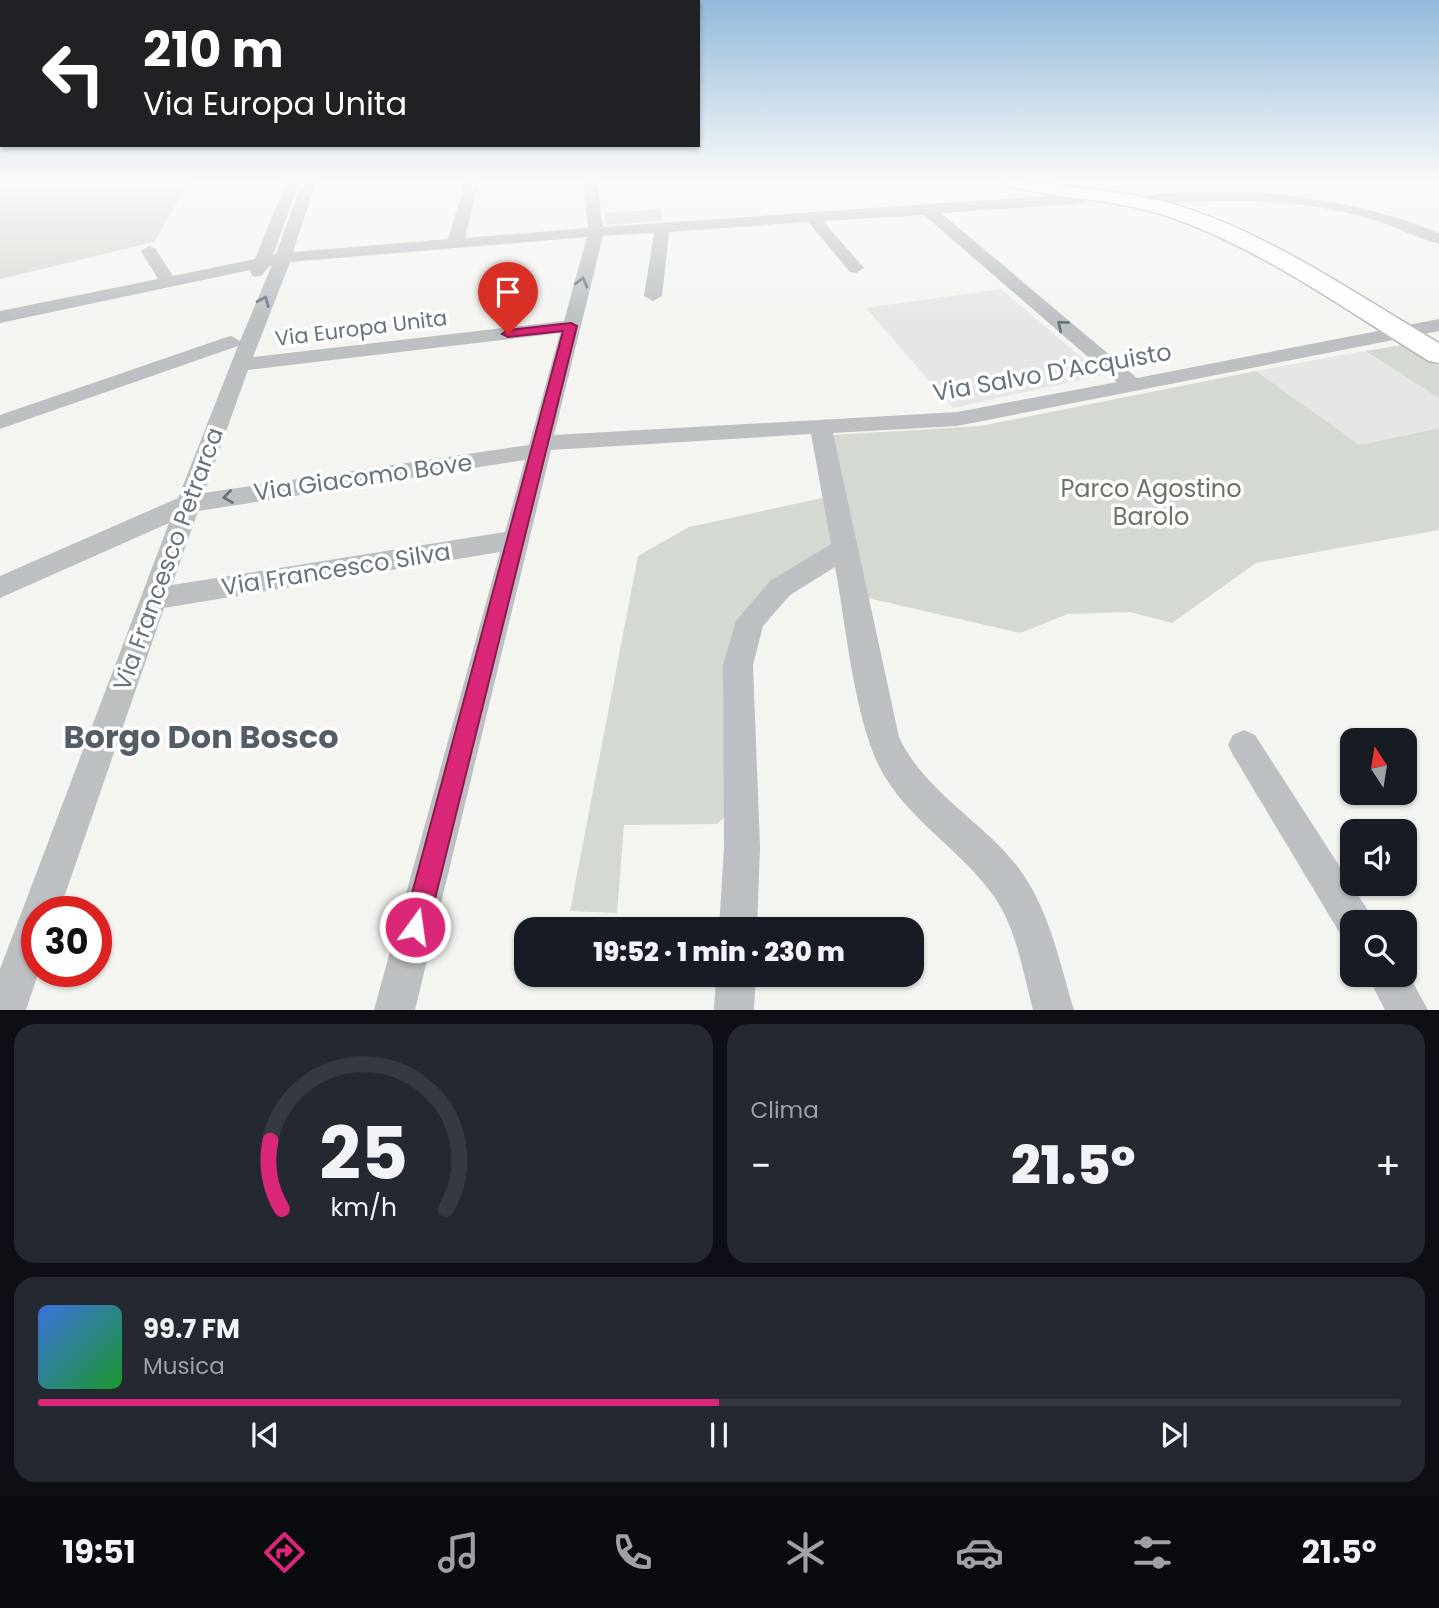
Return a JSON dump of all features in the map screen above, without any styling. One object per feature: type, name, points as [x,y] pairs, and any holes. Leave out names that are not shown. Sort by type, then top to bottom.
[{"type":"street","name":"Via Francesco Petrarca","points":[[46,896],[188,504],[251,289],[274,229]]},
{"type":"street","name":"Via Francesco Petrarca","points":[[233,354],[283,258],[293,229]]},
{"type":"street","points":[[456,244],[460,229]]},
{"type":"street","points":[[0,317],[167,280],[283,258],[643,229]]},
{"type":"street","points":[[653,296],[662,229]]},
{"type":"street","points":[[822,229],[856,268]]},
{"type":"street","points":[[950,229],[1133,385]]},
{"type":"street","points":[[1219,229],[1439,355]]},
{"type":"street","points":[[1415,229],[1439,239]]},
{"type":"street","points":[[394,1010],[596,232]]},
{"type":"street","points":[[149,251],[167,280]]},
{"type":"street","name":"Via Salvo D'Acquisto","points":[[539,447],[957,419],[1439,325]]},
{"type":"street","name":"Via Europa Unita","points":[[233,354],[571,326]]},
{"type":"street","points":[[0,422],[233,354]]},
{"type":"street","points":[[0,435],[233,354]]},
{"type":"street","points":[[821,429],[889,757],[911,788],[980,852],[1018,900],[1054,1010]]},
{"type":"street","name":"Via Giacomo Bove","points":[[0,588],[188,504],[539,447]]},
{"type":"street","name":"Via Francesco Silva","points":[[155,599],[516,540]]},
{"type":"street","points":[[739,917],[742,847],[738,665],[750,621],[780,588],[847,547]]},
{"type":"street","points":[[1244,745],[1347,910]]},
{"type":"street","points":[[5,1010],[21,966]]},
{"type":"street","points":[[734,1010],[735,987]]},
{"type":"street","points":[[1394,987],[1408,1010]]},
{"type":"shaded area","points":[[1001,289],[1102,375],[953,408],[866,308]]},
{"type":"shaded area","points":[[1364,351],[1439,398],[1439,428],[1360,445],[1256,371]]},
{"type":"green space","points":[[0,229],[162,229],[154,242],[0,279]]},
{"type":"green space","points":[[1402,345],[1439,366],[1439,398],[1365,351]]},
{"type":"green space","name":"Parco Agostino Barolo","points":[[1256,371],[1360,445],[1439,428],[1439,530],[1256,563],[1172,623],[1130,612],[1068,614],[1020,633],[855,595],[847,548],[750,621],[741,802],[717,824],[624,825],[617,913],[570,911],[638,556],[689,527],[836,495],[833,435],[981,426]]},
{"type":"district","name":"Borgo Don Bosco","points":[[201,736]]},
{"type":"route","points":[[415,927],[571,326],[508,334]]}]
